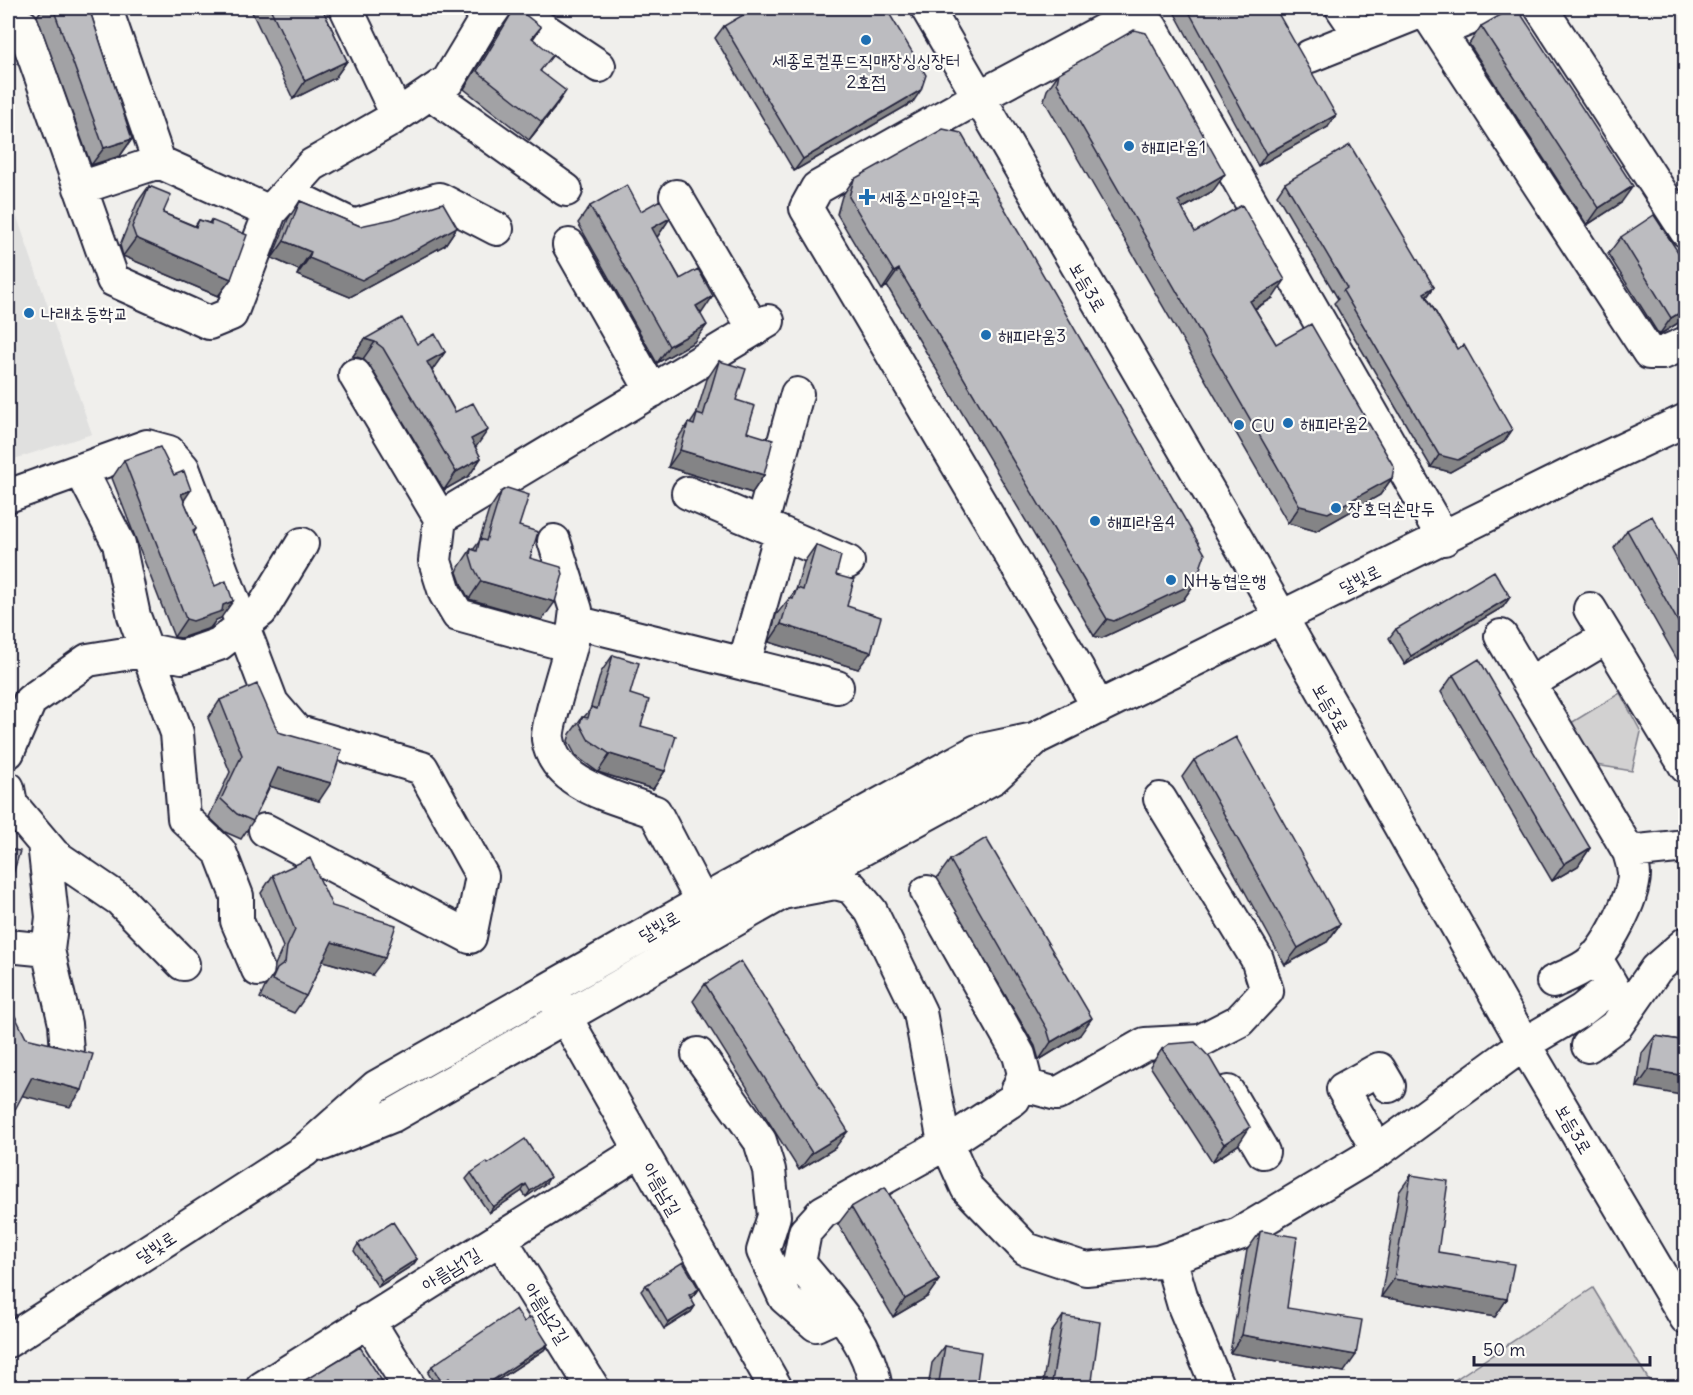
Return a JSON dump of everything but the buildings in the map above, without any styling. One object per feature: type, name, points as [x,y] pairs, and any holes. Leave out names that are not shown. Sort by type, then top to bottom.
[{"type":"street","points":[[346,8],[397,115]]},
{"type":"street","name":"보듬3로","points":[[927,8],[1524,1044],[1686,1318]]},
{"type":"street","points":[[1342,8],[1361,36]]},
{"type":"street","points":[[1439,31],[1495,8]]},
{"type":"street","points":[[1541,8],[1686,231]]},
{"type":"street","points":[[23,26],[113,280],[208,324],[231,314],[278,202],[312,165],[397,115],[447,81],[509,9],[598,66]]},
{"type":"street","points":[[1310,56],[1425,10],[1649,353],[1663,353],[1686,343]]},
{"type":"street","points":[[107,12],[159,162]]},
{"type":"street","points":[[1098,708],[1078,669],[806,208],[817,188],[977,98],[1134,14],[1151,27],[1444,539]]},
{"type":"street","points":[[430,93],[567,190]]},
{"type":"street","points":[[80,188],[159,162],[354,226],[439,200],[497,229]]},
{"type":"street","points":[[440,518],[761,325],[676,196]]},
{"type":"street","points":[[569,245],[652,391]]},
{"type":"street","points":[[355,375],[440,518],[435,561],[445,593],[458,615],[744,664],[837,687]]},
{"type":"street","points":[[744,664],[797,394]]},
{"type":"street","name":"달빛로","points":[[8,1341],[304,1151],[376,1087],[702,902],[977,751],[1034,739],[1444,539],[1573,473],[1686,420]]},
{"type":"street","points":[[8,496],[147,446],[169,452],[183,468],[272,703],[296,731],[422,768],[482,876],[470,937],[265,830]]},
{"type":"street","points":[[81,470],[119,544],[134,616],[149,650],[177,733],[184,818],[220,852],[237,896],[237,921],[258,970]]},
{"type":"street","points":[[688,493],[848,562]]},
{"type":"street","points":[[554,541],[576,610],[573,634],[547,737],[556,763],[580,783],[656,812],[702,902]]},
{"type":"street","points":[[8,752],[30,701],[88,660],[149,650],[182,657],[219,644],[261,611],[302,544]]},
{"type":"street","points":[[1590,609],[1686,767]]},
{"type":"street","points":[[1501,636],[1629,852],[1634,872],[1632,886],[1622,915],[1603,949],[1588,965],[1553,982]]},
{"type":"street","points":[[1530,683],[1607,637]]},
{"type":"street","name":"달빛로","points":[[304,1151],[392,1116],[782,893],[993,778],[1034,739]]},
{"type":"street","points":[[8,788],[11,804],[54,855],[120,900],[183,964]]},
{"type":"street","points":[[1020,1084],[1057,1094],[1145,1044],[1200,1041],[1239,1021],[1267,991],[1257,959],[1160,799]]},
{"type":"street","points":[[871,911],[866,877],[872,861],[907,824]]},
{"type":"street","points":[[44,843],[52,917],[48,950],[65,1024],[67,1052]]},
{"type":"street","points":[[1629,852],[1686,846]]},
{"type":"street","points":[[782,893],[835,883],[851,887],[871,911],[920,1012],[942,1132],[967,1188],[1026,1249],[1086,1269],[1158,1262],[1239,1234],[1378,1151],[1524,1044],[1582,1010],[1612,986],[1595,957]]},
{"type":"street","points":[[876,1388],[873,1367],[860,1338],[800,1263],[805,1232],[823,1212],[947,1143],[1014,1099],[1024,1074],[1019,1055],[927,892]]},
{"type":"street","points":[[1588,1046],[1617,1025],[1656,969],[1686,943]]},
{"type":"street","points":[[8,946],[48,950]]},
{"type":"street","name":"아름남길","points":[[549,989],[776,1388]]},
{"type":"street","points":[[1190,1041],[1212,1065],[1263,1152]]},
{"type":"street","points":[[698,1054],[760,1141],[769,1170],[774,1216],[763,1251],[785,1298],[816,1325],[840,1314]]},
{"type":"street","points":[[1378,1151],[1343,1089],[1379,1069],[1389,1086]]},
{"type":"street","name":"아름남1길","points":[[262,1388],[640,1151]]},
{"type":"street","name":"아름남2길","points":[[500,1238],[593,1388]]},
{"type":"street","points":[[1170,1258],[1184,1306],[1218,1388]]},
{"type":"street","points":[[368,1320],[410,1388]]},
{"type":"shaded area","name":"나래초등학교","points":[[8,191],[92,434],[8,461]]},
{"type":"shaded area","points":[[1620,693],[1641,732],[1632,771],[1596,765],[1571,723]]},
{"type":"shaded area","points":[[1593,1288],[1653,1387],[1444,1387]]},
{"type":"place","name":"세종로컬푸드직매장싱싱장터 2호점","points":[[866,40]]},
{"type":"place","name":"해피라움1","points":[[1129,146]]},
{"type":"place","name":"세종스마일약국","points":[[867,197]]},
{"type":"place","name":"나래초등학교","points":[[29,313]]},
{"type":"place","name":"해피라움3","points":[[986,335]]},
{"type":"place","name":"해피라움2","points":[[1288,423]]},
{"type":"place","name":"CU","points":[[1239,425]]},
{"type":"place","name":"장호덕손만두","points":[[1336,508]]},
{"type":"place","name":"해피라움4","points":[[1095,521]]},
{"type":"place","name":"NH농협은행","points":[[1171,580]]}]
